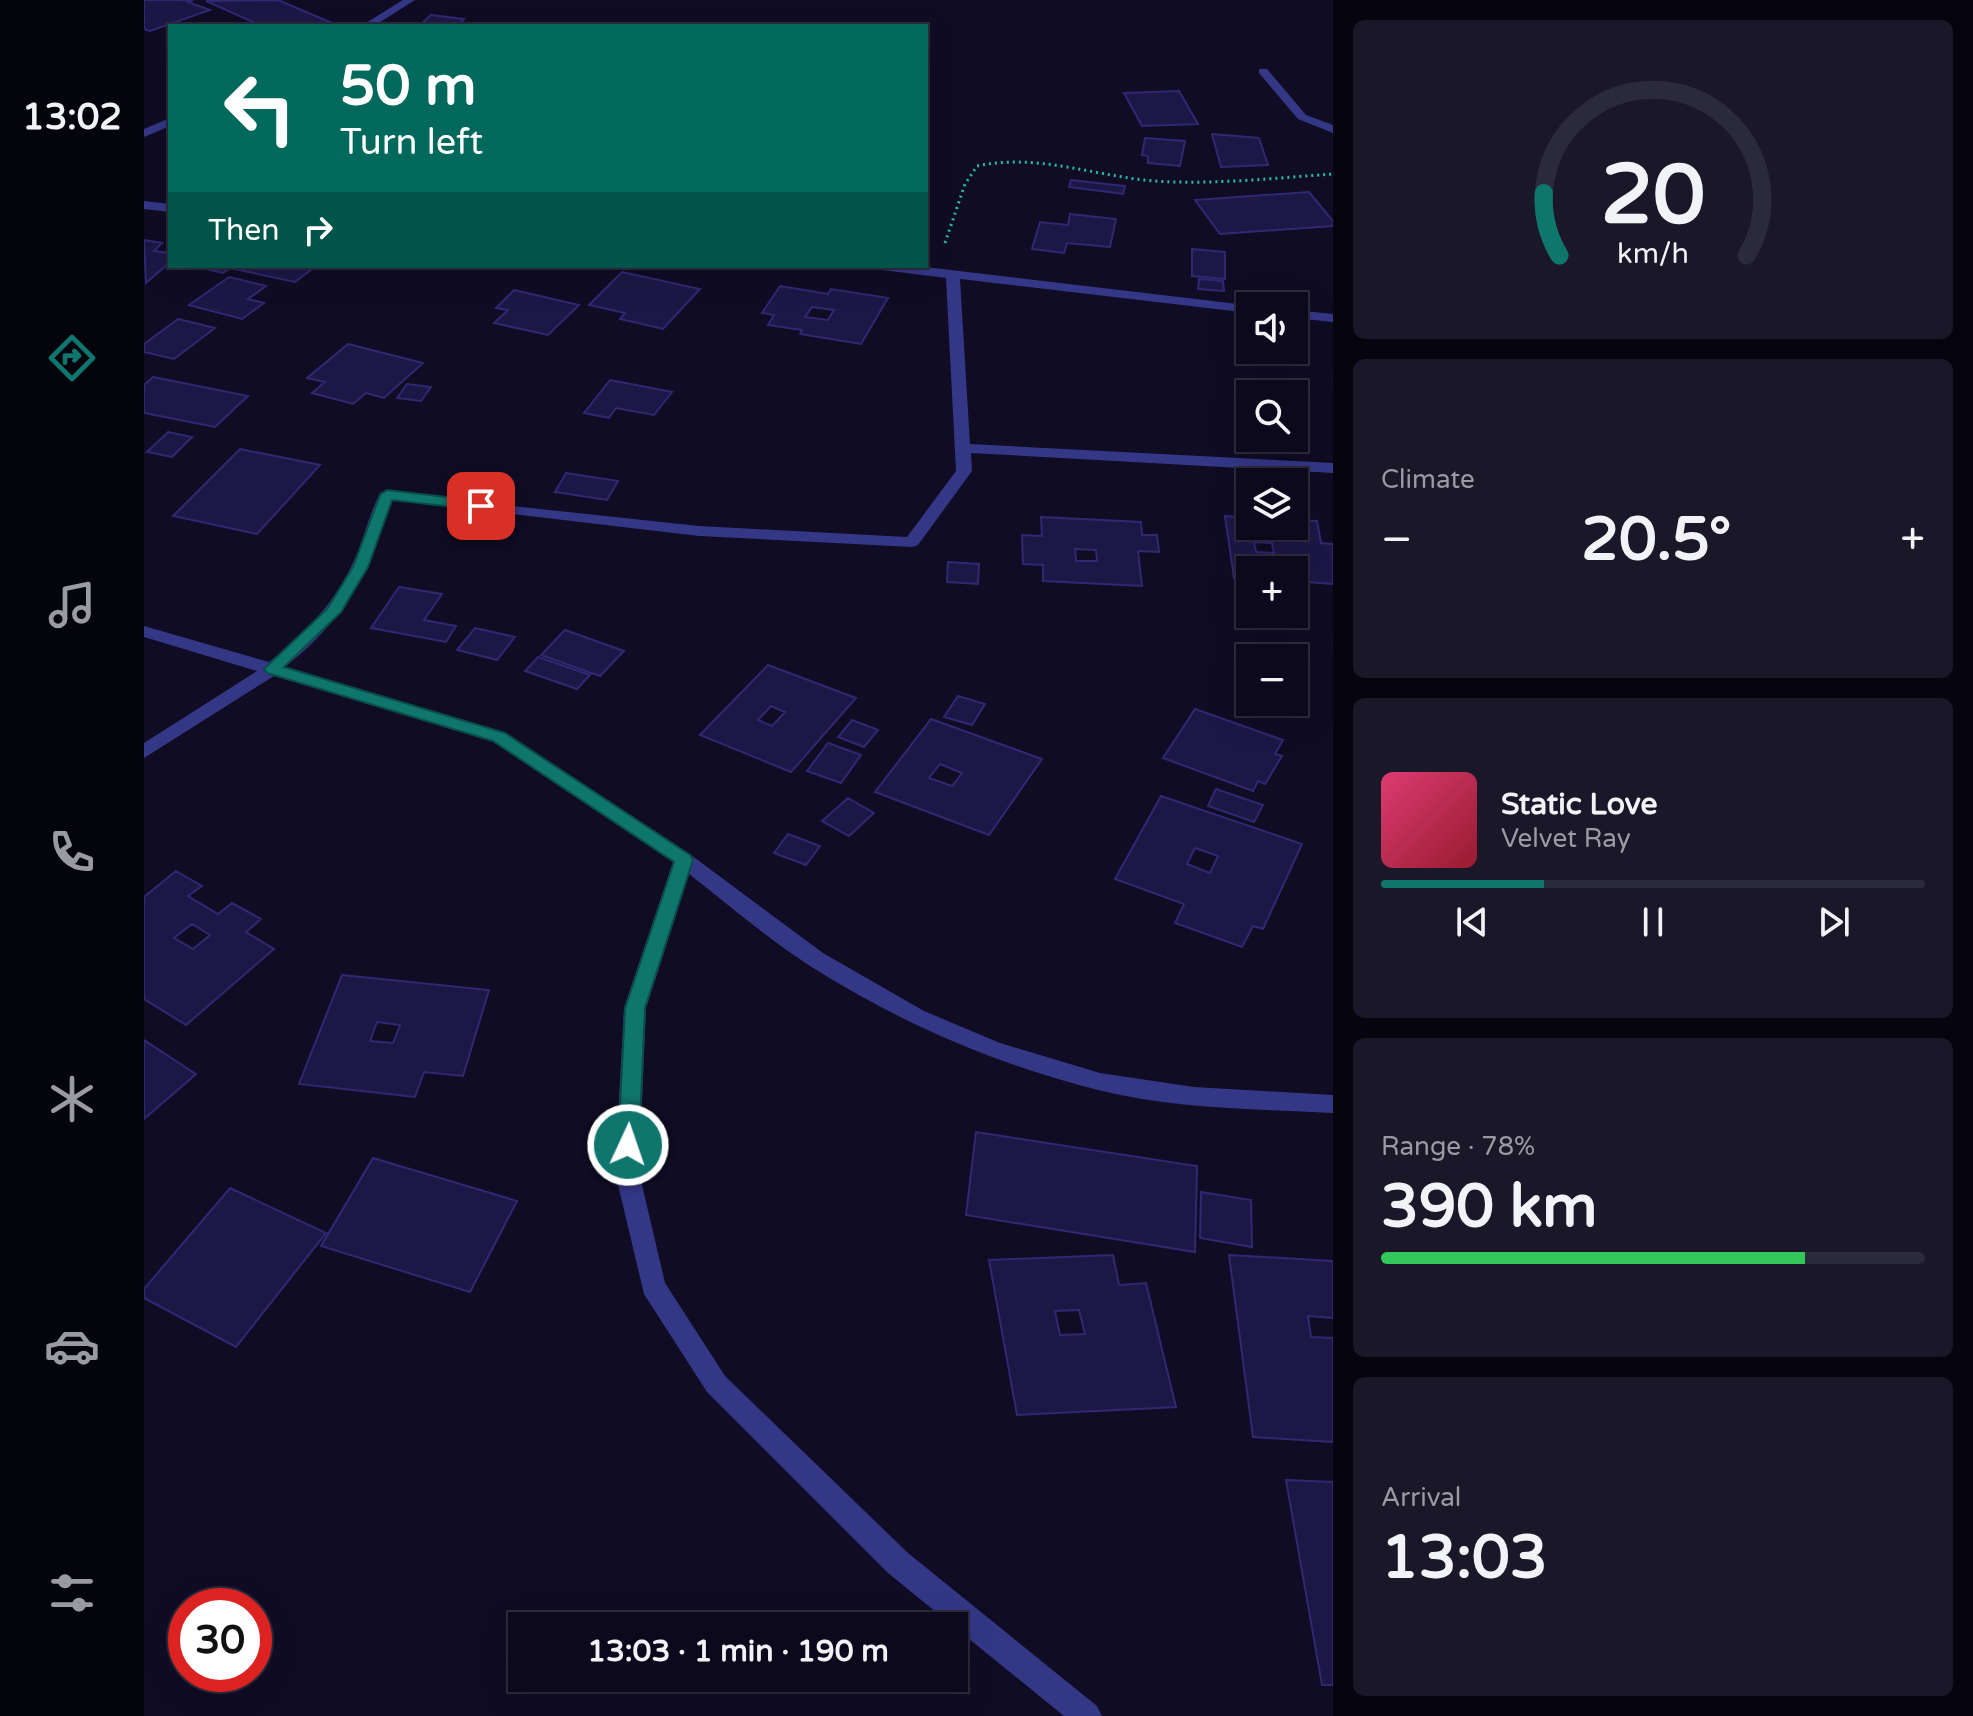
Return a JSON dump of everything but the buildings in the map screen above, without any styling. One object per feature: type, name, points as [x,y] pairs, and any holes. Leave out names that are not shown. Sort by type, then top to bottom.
[{"type":"street","points":[[369,24],[410,0]]},
{"type":"street","points":[[1263,71],[1302,117],[1333,129]]},
{"type":"street","points":[[144,133],[168,123]]},
{"type":"street","points":[[144,205],[168,208]]},
{"type":"street","points":[[897,268],[1236,307]]},
{"type":"street","points":[[144,752],[272,669],[333,612],[361,567],[387,495],[699,531],[912,542],[964,471],[953,275]]},
{"type":"street","points":[[1308,315],[1333,318]]},
{"type":"street","points":[[963,448],[1333,468]]},
{"type":"street","points":[[144,631],[499,737],[684,860],[816,959],[916,1017],[994,1050],[1100,1082],[1194,1096],[1333,1104]]},
{"type":"street","points":[[684,860],[635,1008],[627,1172],[653,1286],[716,1384],[898,1563],[1087,1716]]},
{"type":"path","points":[[935,273],[965,184],[977,166],[1000,160],[1057,163],[1128,178],[1193,182],[1333,174]]},
{"type":"route","points":[[481,506],[387,495],[361,567],[333,612],[272,669],[499,737],[684,860],[635,1008],[628,1145]]}]
